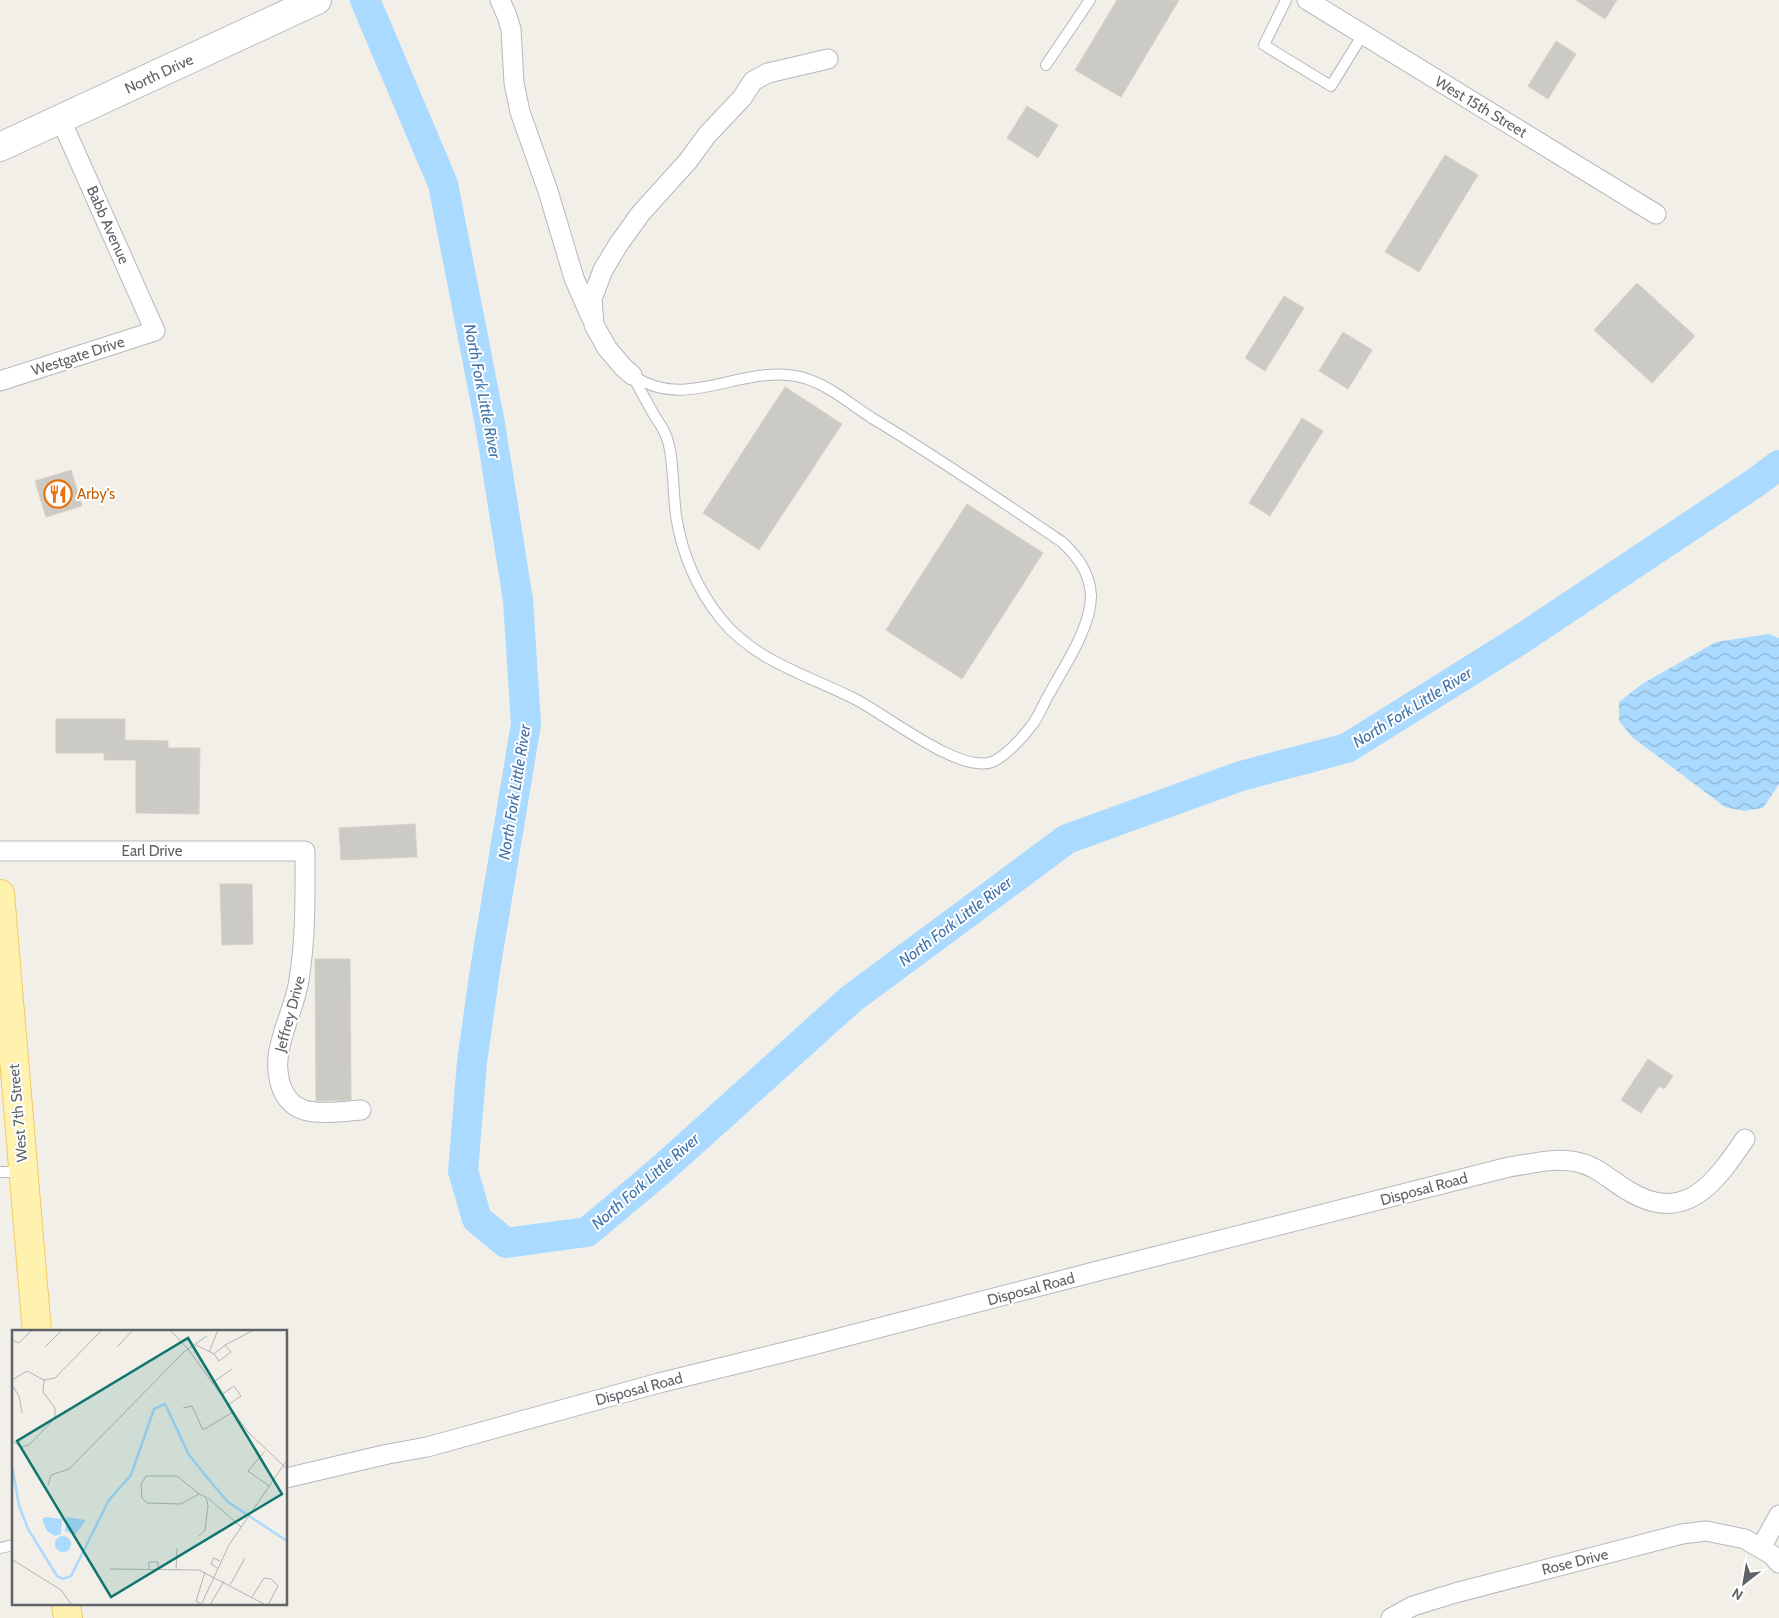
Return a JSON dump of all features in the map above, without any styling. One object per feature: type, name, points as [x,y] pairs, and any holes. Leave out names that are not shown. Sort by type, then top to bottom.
[{"type":"main road","name":"North Drive","points":[[0,147],[311,3]]},
{"type":"main road","name":"West 7th Street","points":[[0,894],[12,1172],[37,1330]]},
{"type":"street","points":[[500,0],[511,30],[514,83],[520,112],[548,191],[574,278],[594,325],[607,348],[632,375]]},
{"type":"street","name":"West 15th Street","points":[[1307,0],[1656,214]]},
{"type":"street","points":[[594,325],[592,299],[603,270],[618,245],[641,213],[742,98],[753,81],[768,73],[828,59]]},
{"type":"street","name":"Babb Avenue","points":[[61,120],[155,331]]},
{"type":"street","name":"Westgate Drive","points":[[0,381],[155,331]]},
{"type":"street","name":"Earl Drive","points":[[0,850],[305,851]]},
{"type":"street","name":"Jeffrey Drive","points":[[305,851],[303,959],[298,990],[279,1048],[277,1068],[279,1080],[291,1102],[305,1110],[335,1112],[361,1110]]},
{"type":"street","name":"Disposal Road","points":[[288,1478],[388,1454],[427,1447],[659,1383],[1509,1168],[1548,1161],[1577,1162],[1600,1171],[1640,1197],[1668,1204],[1682,1202],[1694,1197],[1704,1189],[1728,1164],[1746,1139]]},
{"type":"street","points":[[1761,1548],[1779,1515]]},
{"type":"street","name":"Rose Drive","points":[[1391,1618],[1413,1606],[1455,1593],[1559,1568],[1682,1534],[1706,1531],[1745,1539],[1761,1548],[1779,1563]]},
{"type":"lane","points":[[1046,65],[1090,0]]},
{"type":"lane","points":[[1286,0],[1264,46],[1331,86],[1363,34]]},
{"type":"lane","points":[[632,375],[653,387],[676,391],[700,388],[749,376],[790,375],[815,381],[932,455],[1062,542],[1080,561],[1086,573],[1090,585],[1089,609],[1076,644],[1033,724],[1014,746],[992,762],[980,764],[956,758],[934,747],[854,698],[773,661],[730,629],[705,597],[692,574],[676,516],[669,446],[664,428],[632,375]]},
{"type":"water","points":[[1769,634],[1779,638],[1779,784],[1763,808],[1744,811],[1725,807],[1632,737],[1619,721],[1619,702],[1642,684],[1716,642]]},
{"type":"building","points":[[1117,0],[1179,0],[1121,97],[1075,70]]},
{"type":"building","points":[[1576,0],[1617,0],[1605,19]]},
{"type":"building","points":[[1556,41],[1576,54],[1548,99],[1528,86]]},
{"type":"building","points":[[1027,106],[1058,125],[1038,158],[1007,138]]},
{"type":"building","points":[[1445,155],[1478,175],[1419,272],[1385,252]]},
{"type":"building","points":[[1637,283],[1695,336],[1652,383],[1594,330]]},
{"type":"building","points":[[1284,296],[1304,308],[1265,371],[1245,358]]},
{"type":"building","points":[[1343,332],[1372,350],[1348,389],[1319,371]]},
{"type":"building","points":[[785,387],[842,424],[759,550],[703,513]]},
{"type":"building","points":[[1302,418],[1323,431],[1270,516],[1249,503]]},
{"type":"building","name":"Arby's","points":[[71,470],[82,506],[46,517],[35,481]]},
{"type":"building","points":[[967,504],[1043,553],[962,679],[886,630]]},
{"type":"building","points":[[56,719],[125,719],[125,740],[168,741],[168,748],[200,748],[199,814],[136,813],[136,760],[104,760],[104,753],[56,753]]},
{"type":"building","points":[[415,824],[417,857],[341,860],[339,828]]},
{"type":"building","points":[[220,884],[252,884],[253,944],[222,945]]},
{"type":"building","points":[[315,959],[350,959],[351,1100],[316,1101]]},
{"type":"building","points":[[1648,1059],[1673,1076],[1664,1089],[1659,1086],[1641,1113],[1621,1100]]},
{"type":"waterway","name":"North Fork Little River","points":[[365,0],[443,184],[490,424],[518,600],[526,724],[485,970],[472,1062],[463,1171],[477,1219],[506,1243],[587,1232],[661,1170],[851,999],[1067,839],[1241,776],[1347,748],[1518,641],[1755,483],[1779,465]]},
{"type":"place","name":"Arby's","points":[[58,494]]}]
